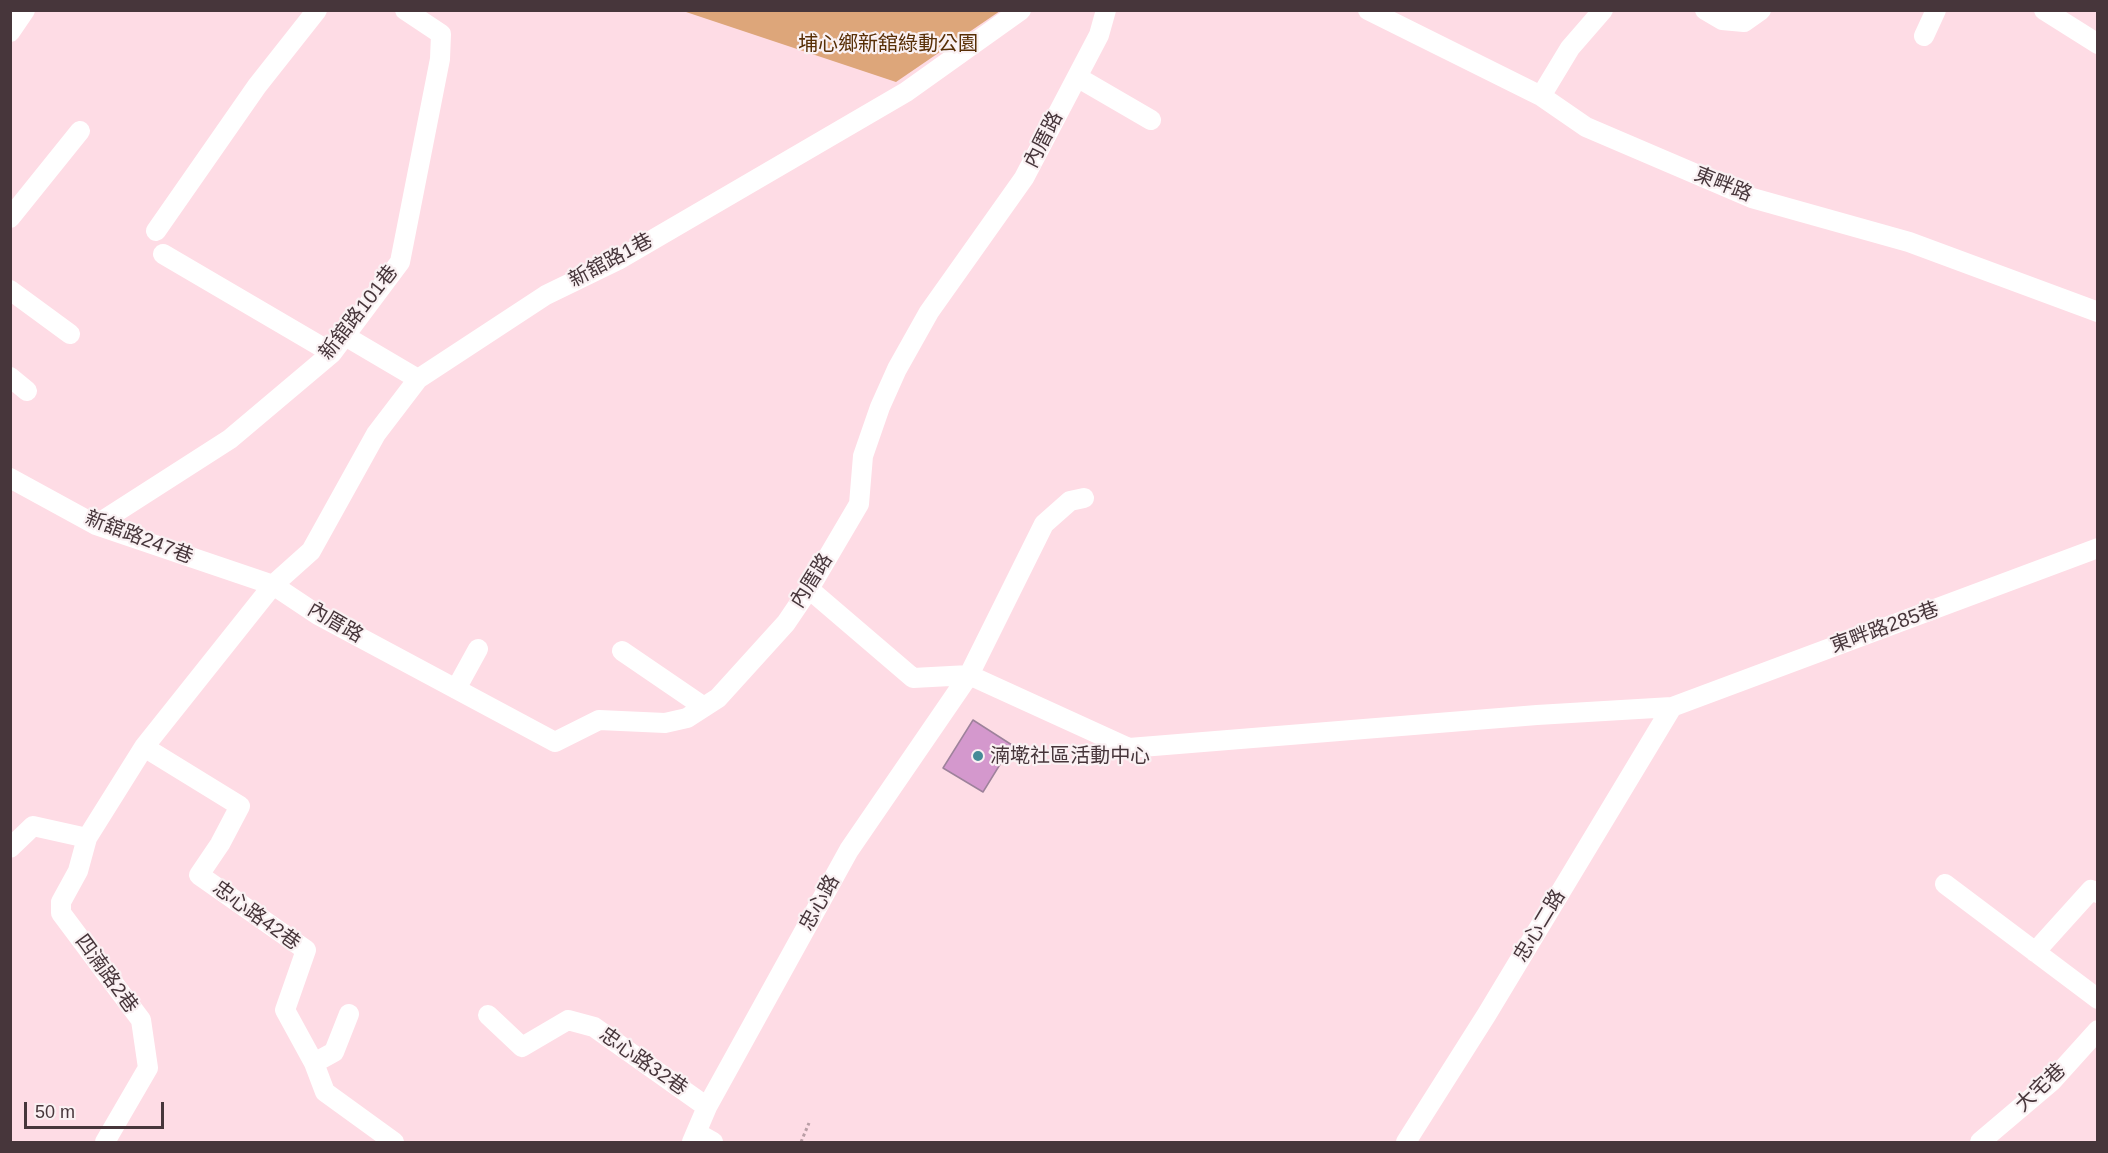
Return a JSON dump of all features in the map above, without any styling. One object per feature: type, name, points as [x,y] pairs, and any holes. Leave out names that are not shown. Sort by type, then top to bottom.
[{"type":"street","points":[[10,32],[26,10]]},
{"type":"street","points":[[156,231],[256,86],[317,10]]},
{"type":"street","name":"新舘路101巷","points":[[96,525],[230,439],[332,353],[400,262],[440,59],[441,34],[405,10]]},
{"type":"street","name":"新舘路1巷","points":[[273,585],[311,551],[376,434],[418,379],[546,295],[618,260],[906,92],[1021,10]]},
{"type":"street","name":"內厝路","points":[[273,585],[318,615],[555,742],[598,720],[665,723],[687,718],[718,698],[786,622],[809,589],[859,504],[863,456],[880,407],[897,369],[929,312],[1024,178],[1099,35],[1106,10]]},
{"type":"street","name":"東畔路","points":[[1368,10],[1541,96],[1586,127],[1752,198],[1909,242],[2097,312]]},
{"type":"street","points":[[1541,96],[1570,48],[1604,10]]},
{"type":"street","points":[[1705,10],[1722,20],[1744,21],[1761,10]]},
{"type":"street","points":[[1924,36],[1936,10]]},
{"type":"street","points":[[2044,10],[2097,44]]},
{"type":"street","points":[[1077,77],[1151,120]]},
{"type":"street","points":[[10,218],[80,131]]},
{"type":"street","points":[[163,254],[332,353]]},
{"type":"street","points":[[10,290],[70,333]]},
{"type":"street","points":[[345,336],[418,379]]},
{"type":"street","points":[[10,377],[27,391]]},
{"type":"street","name":"新舘路247巷","points":[[10,478],[96,525],[273,585]]},
{"type":"street","name":"忠心路","points":[[701,1139],[707,1107],[849,850],[969,675],[1044,524],[1070,501],[1084,498]]},
{"type":"street","name":"東畔路285巷","points":[[969,675],[1129,748],[1537,715],[1672,707],[2097,548]]},
{"type":"street","name":"四湳路2巷","points":[[105,1143],[148,1068],[141,1020],[61,913],[61,902],[78,871],[87,838],[144,747],[273,585]]},
{"type":"street","points":[[809,589],[914,678],[969,675]]},
{"type":"street","points":[[456,689],[478,649]]},
{"type":"street","points":[[622,651],[704,707]]},
{"type":"street","name":"忠心二路","points":[[1406,1143],[1493,1004],[1672,707]]},
{"type":"street","name":"忠心路42巷","points":[[144,747],[240,806],[199,875],[306,950],[285,1010],[314,1063],[325,1092],[394,1143]]},
{"type":"street","points":[[10,848],[33,826],[87,838]]},
{"type":"street","points":[[1945,884],[2097,999]]},
{"type":"street","points":[[2035,952],[2091,890],[2097,893]]},
{"type":"street","points":[[314,1063],[334,1052],[349,1014]]},
{"type":"street","name":"忠心路32巷","points":[[488,1015],[522,1047],[568,1020],[594,1027],[707,1107]]},
{"type":"street","name":"大宅巷","points":[[1980,1143],[2052,1081],[2097,1030]]},
{"type":"path","points":[[801,1143],[809,1123]]},
{"type":"green space","name":"埔心鄉新舘綠動公園","points":[[683,11],[1000,11],[896,82]]},
{"type":"building","name":"湳墘社區活動中心","points":[[973,720],[1012,745],[983,792],[943,768]]},
{"type":"place","name":"湳墘社區活動中心","points":[[978,756]]}]
